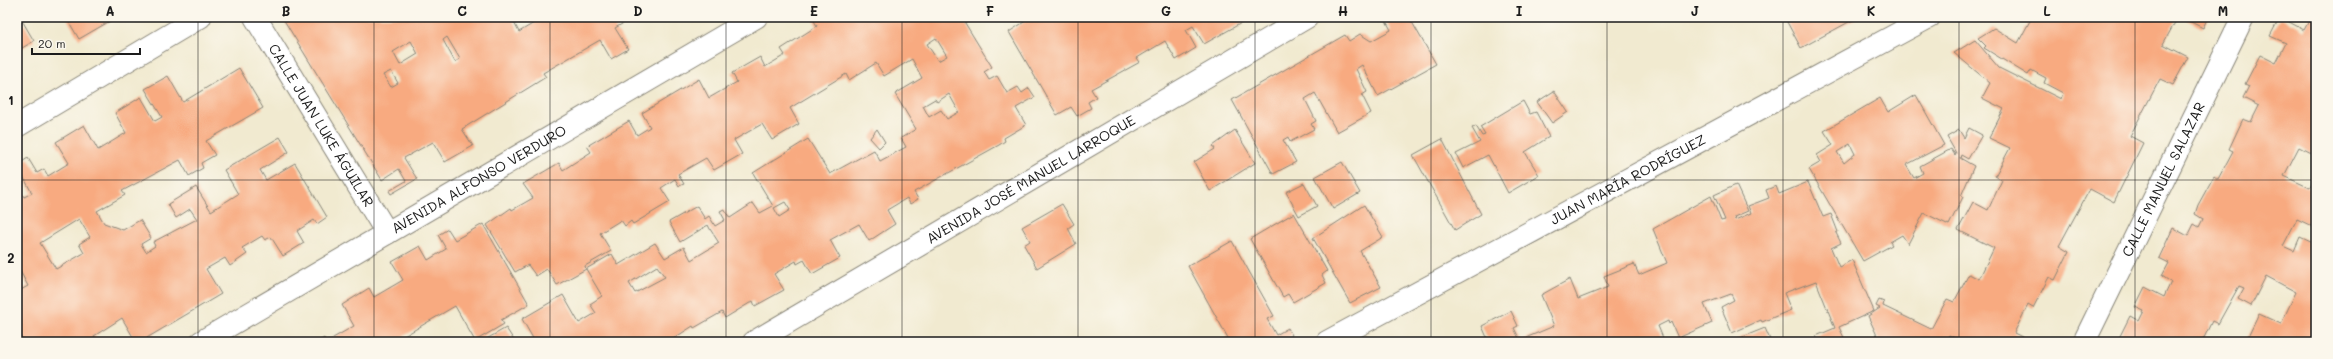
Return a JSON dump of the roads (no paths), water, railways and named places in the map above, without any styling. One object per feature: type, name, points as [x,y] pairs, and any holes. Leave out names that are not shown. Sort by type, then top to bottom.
[{"type":"street","points":[[17,126],[200,17]]},
{"type":"street","name":"CALLE JUAN LUKE ÁGUILAR","points":[[255,17],[387,233]]},
{"type":"street","name":"AVENIDA ALFONSO VERDURO","points":[[201,342],[756,17]]},
{"type":"street","name":"AVENIDA JOSÉ MANUEL LARROQUE","points":[[754,342],[1306,17]]},
{"type":"street","name":"JUAN MARÍA RODRÍGUEZ","points":[[1327,342],[1929,17]]},
{"type":"street","name":"CALLE MANUEL SALAZAR","points":[[2084,342],[2243,17]]}]
